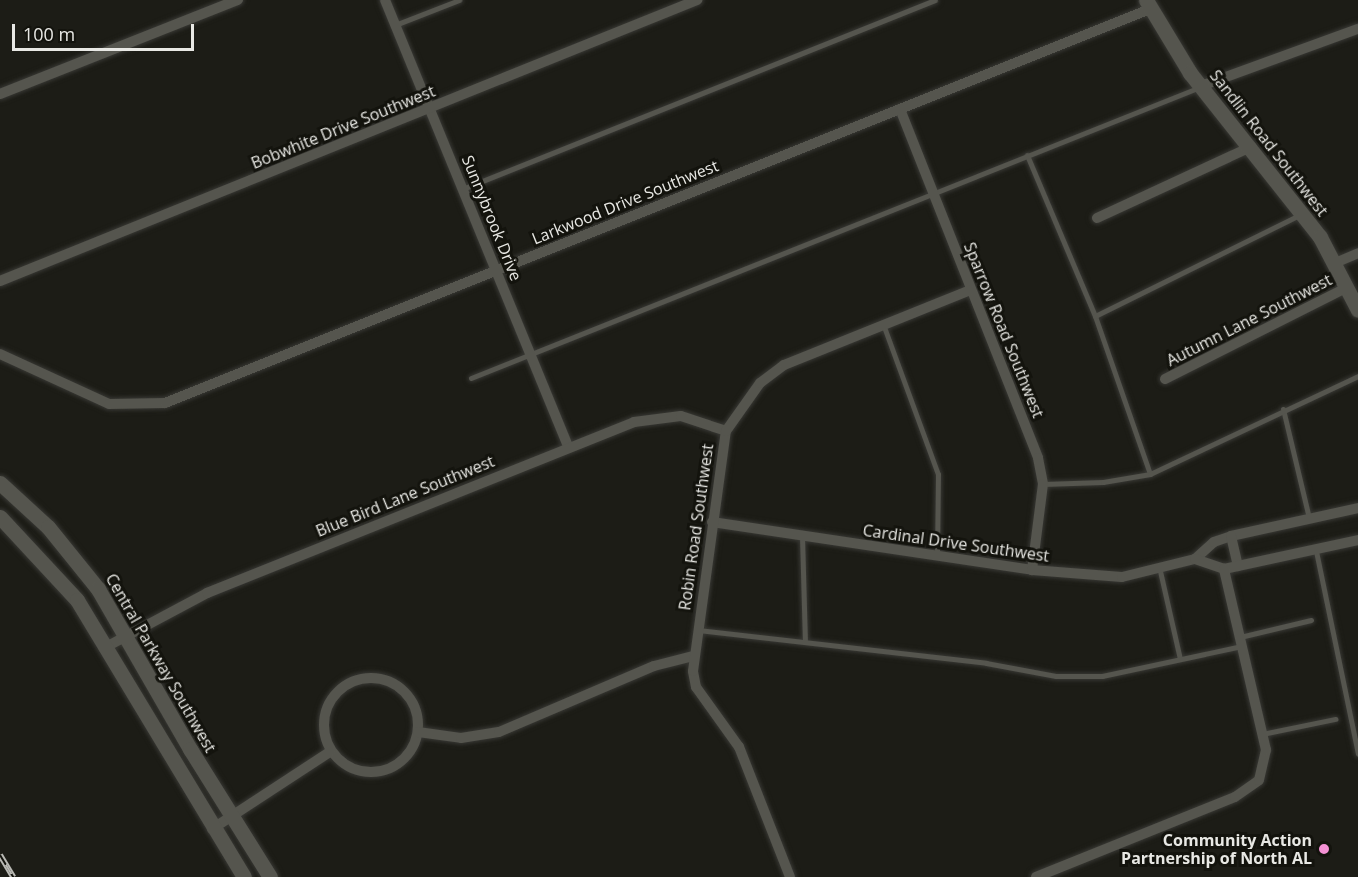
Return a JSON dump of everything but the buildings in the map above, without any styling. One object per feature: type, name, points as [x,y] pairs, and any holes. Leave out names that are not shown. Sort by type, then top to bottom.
[{"type":"street","points":[[0,94],[238,0]]},
{"type":"street","name":"Sunnybrook Drive","points":[[385,0],[465,188],[569,448]]},
{"type":"street","name":"Bobwhite Drive Southwest","points":[[0,282],[697,0]]},
{"type":"street","name":"Sandlin Road Southwest","points":[[1148,4],[1201,86],[1303,213],[1335,263],[1358,310]]},
{"type":"street","name":"Larkwood Drive Southwest","points":[[0,354],[108,404],[165,403],[900,109],[1148,4]]},
{"type":"street","points":[[1201,86],[1358,29]]},
{"type":"street","name":"Sparrow Road Southwest","points":[[900,109],[1029,431],[1043,484],[1032,570]]},
{"type":"street","points":[[1097,218],[1251,147]]},
{"type":"street","points":[[1335,263],[1358,253]]},
{"type":"street","name":"Autumn Lane Southwest","points":[[1165,379],[1348,287]]},
{"type":"street","name":"Robin Road Southwest","points":[[790,877],[739,747],[696,687],[693,656],[726,431],[760,383],[784,365],[971,290]]},
{"type":"street","name":"Blue Bird Lane Southwest","points":[[104,648],[207,592],[634,422],[665,415],[726,431]]},
{"type":"street","name":"Central Parkway Southwest","points":[[0,483],[71,553],[126,635],[270,877]]},
{"type":"street","name":"Cardinal Drive Southwest","points":[[712,522],[1032,570],[1122,577],[1160,571],[1195,559],[1214,542],[1231,536],[1358,508]]},
{"type":"street","points":[[0,517],[67,588],[212,829],[244,877]]},
{"type":"street","points":[[1231,536],[1238,566]]},
{"type":"street","points":[[1195,559],[1224,569],[1316,551],[1358,540]]},
{"type":"street","points":[[1036,877],[1248,791],[1265,765],[1262,734],[1224,569]]},
{"type":"street","points":[[418,732],[460,738],[499,732],[654,666],[693,656]]},
{"type":"street","points":[[362,679],[386,680],[400,688],[412,700],[418,732],[405,758],[380,772],[351,769],[331,751],[324,734],[329,702],[340,689],[362,679]]},
{"type":"street","points":[[212,829],[331,751]]},
{"type":"lane","points":[[396,25],[459,0]]},
{"type":"lane","points":[[465,188],[935,0]]},
{"type":"lane","points":[[471,378],[1201,86]]},
{"type":"lane","points":[[1028,155],[1095,316],[1149,474]]},
{"type":"lane","points":[[1095,316],[1303,213]]},
{"type":"lane","points":[[883,324],[938,474],[937,555]]},
{"type":"lane","points":[[1043,484],[1103,482],[1149,474],[1282,409],[1358,376]]},
{"type":"lane","points":[[1282,409],[1310,520]]},
{"type":"lane","points":[[802,536],[805,641]]},
{"type":"lane","points":[[1316,551],[1358,754]]},
{"type":"lane","points":[[1160,571],[1180,658]]},
{"type":"lane","points":[[697,629],[805,641],[1056,676],[1102,676],[1180,658],[1311,620]]},
{"type":"lane","points":[[1262,734],[1335,719]]},
{"type":"railway","points":[[0,855],[13,877]]},
{"type":"place","name":"Community Action Partnership of North AL","points":[[1324,849]]}]
